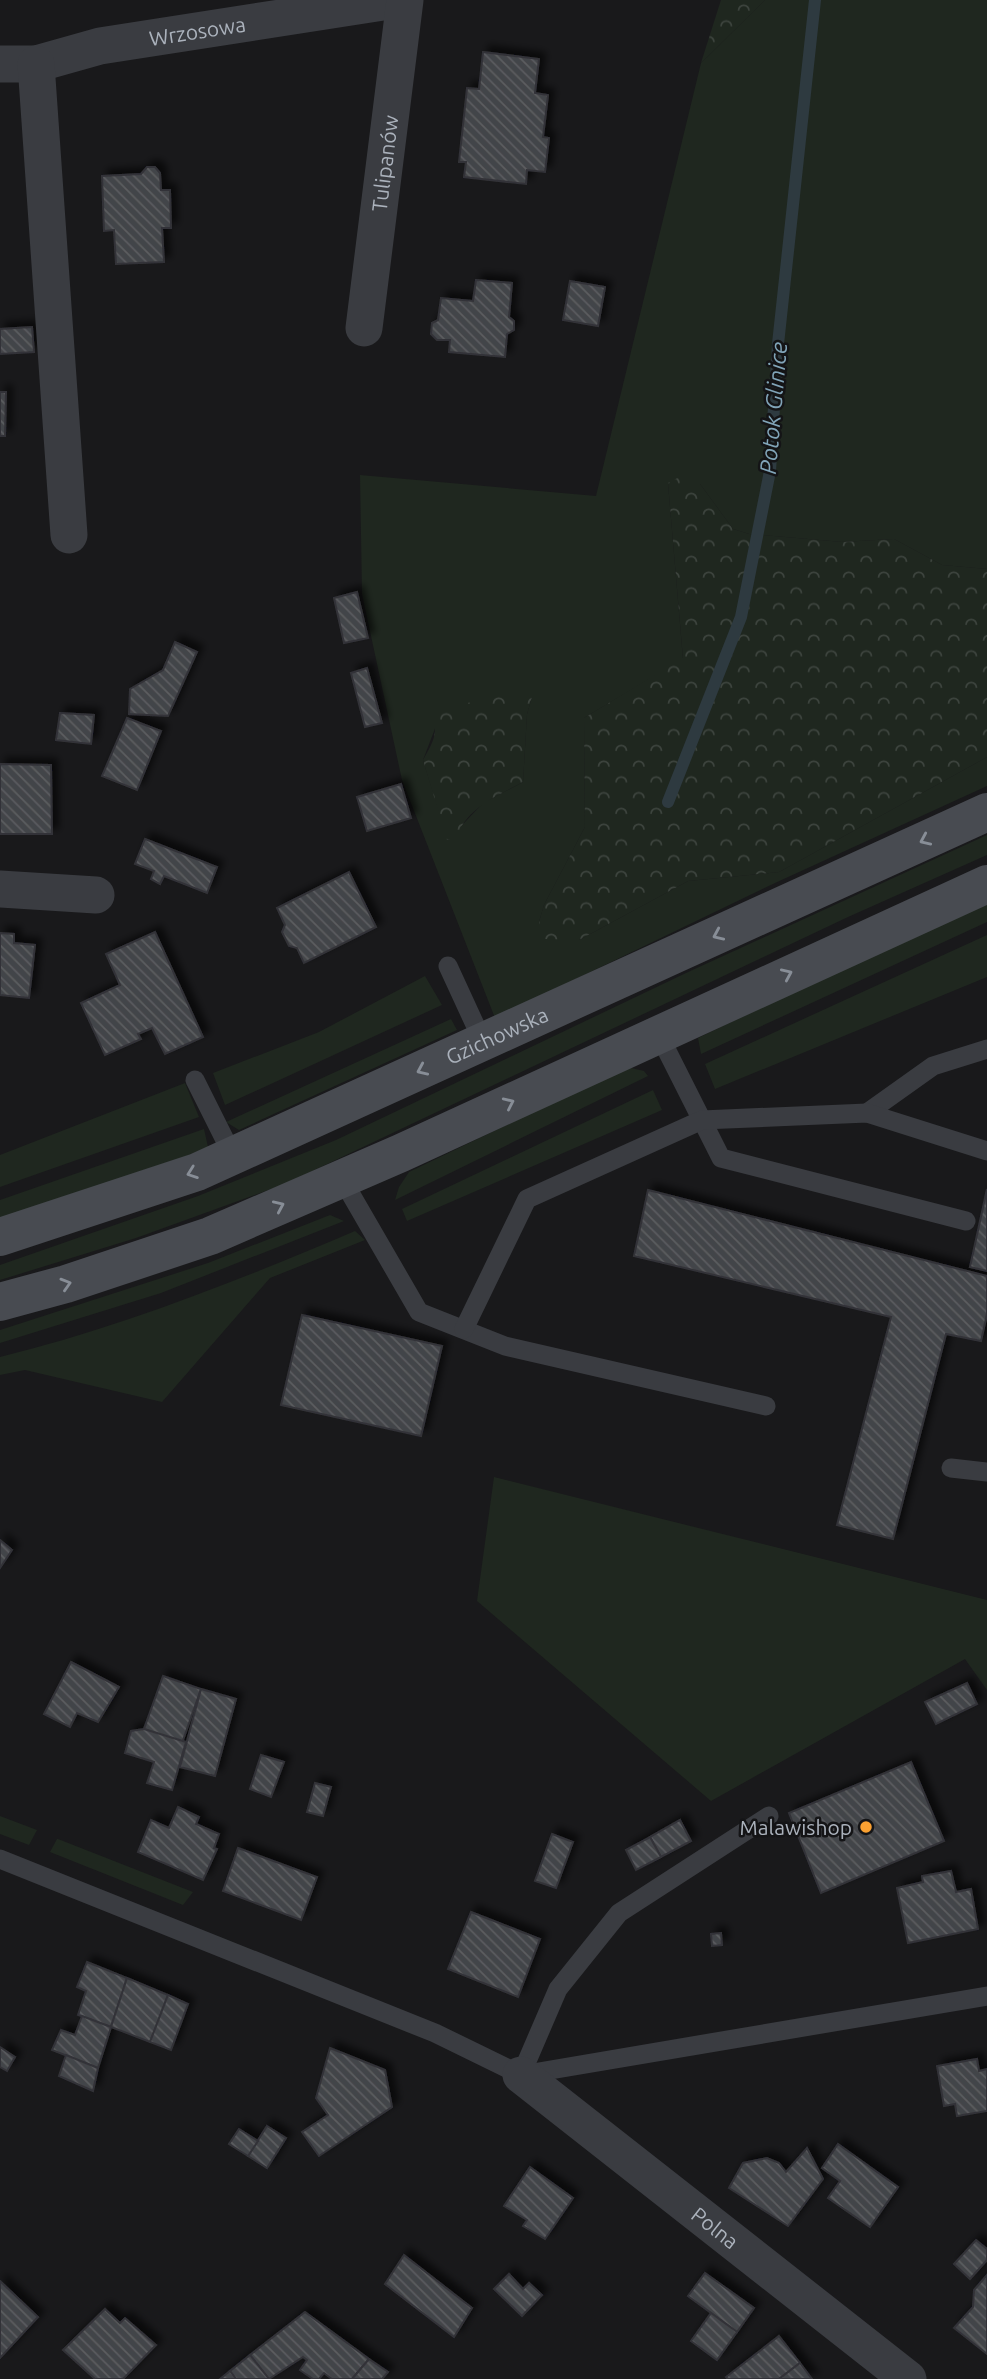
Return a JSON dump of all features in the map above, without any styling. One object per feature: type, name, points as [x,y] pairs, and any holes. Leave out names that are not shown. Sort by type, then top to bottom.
[{"type":"street","name":"Wrzosowa","points":[[18,64],[100,46],[396,0]]},
{"type":"street","name":"Tulipanów","points":[[364,328],[405,0]]},
{"type":"street","points":[[18,64],[69,535]]},
{"type":"street","name":"Gzichowska","points":[[0,1237],[197,1172],[987,812]]},
{"type":"street","points":[[0,1302],[66,1284],[210,1236],[342,1179],[987,884]]},
{"type":"street","points":[[0,889],[96,895]]},
{"type":"street","name":"Polna","points":[[521,2075],[908,2379]]},
{"type":"lane","points":[[447,966],[483,1042]]},
{"type":"lane","points":[[658,1033],[721,1157],[966,1221]]},
{"type":"lane","points":[[867,1113],[933,1066],[987,1049]]},
{"type":"lane","points":[[195,1080],[233,1156]]},
{"type":"lane","points":[[464,1329],[527,1199],[702,1120],[867,1113],[987,1151]]},
{"type":"lane","points":[[342,1179],[419,1312],[505,1346],[766,1406]]},
{"type":"lane","points":[[951,1468],[987,1472]]},
{"type":"lane","points":[[521,2075],[558,1989],[619,1913],[769,1815]]},
{"type":"lane","points":[[0,1859],[435,2033],[521,2075],[987,1996]]},
{"type":"green space","points":[[721,0],[765,0],[701,63]]},
{"type":"green space","points":[[765,0],[987,0],[987,569],[942,565],[894,539],[842,542],[749,534],[733,529],[700,484],[668,483],[683,659],[584,718],[585,827],[544,905],[539,922],[579,940],[688,881],[779,872],[987,757],[987,786],[775,883],[495,1018],[402,780],[362,594],[360,475],[596,496],[701,63]],"holes":[[[532,697],[527,714],[523,782],[483,803],[448,840],[423,760],[436,726]]]},
{"type":"green space","points":[[683,475],[700,484],[733,529],[749,534],[842,542],[894,539],[942,565],[987,569],[987,757],[779,872],[688,881],[579,940],[545,939],[539,922],[544,905],[585,827],[584,718],[683,658],[668,483]]},
{"type":"green space","points":[[515,691],[532,697],[527,714],[523,782],[484,804],[467,819],[457,838],[447,840],[423,760],[435,735],[432,719],[436,711]]},
{"type":"green space","points":[[987,835],[987,855],[848,917],[285,1184],[136,1238],[0,1280],[0,1265],[198,1196],[336,1140],[686,973]]},
{"type":"green space","points":[[987,899],[987,922],[701,1054],[698,1038]]},
{"type":"green space","points":[[987,935],[987,977],[715,1089],[705,1064]]},
{"type":"green space","points":[[425,976],[442,1005],[225,1105],[213,1073],[319,1032]]},
{"type":"green space","points":[[451,1019],[457,1030],[239,1130],[226,1122]]},
{"type":"green space","points":[[627,1067],[644,1071],[648,1076],[395,1200],[399,1187],[409,1172]]},
{"type":"green space","points":[[185,1083],[199,1117],[0,1187],[0,1155]]},
{"type":"green space","points":[[653,1090],[662,1110],[407,1221],[402,1209]]},
{"type":"green space","points":[[204,1129],[208,1147],[148,1172],[0,1218],[0,1200]]},
{"type":"green space","points":[[330,1215],[344,1221],[161,1293],[0,1343],[0,1330],[208,1263]]},
{"type":"green space","points":[[355,1231],[365,1240],[270,1278],[162,1402],[25,1370],[0,1375],[0,1357],[135,1317]]},
{"type":"green space","points":[[494,1477],[987,1600],[987,1690],[965,1659],[711,1801],[477,1601]]},
{"type":"green space","points":[[0,1816],[37,1830],[29,1845],[0,1834]]},
{"type":"green space","points":[[57,1839],[193,1892],[183,1905],[50,1852]]},
{"type":"building","points":[[483,52],[539,59],[535,93],[548,95],[543,137],[549,138],[545,172],[527,170],[526,184],[464,177],[466,162],[459,162],[467,88],[479,89]]},
{"type":"building","points":[[147,167],[155,167],[160,173],[161,190],[170,190],[171,228],[162,228],[164,262],[116,264],[114,230],[104,231],[102,176],[141,174]]},
{"type":"building","points":[[476,280],[512,283],[509,317],[514,321],[514,330],[507,334],[505,357],[449,352],[450,340],[437,340],[431,334],[432,323],[438,320],[441,298],[473,301]]},
{"type":"building","points":[[570,281],[605,287],[598,326],[563,320]]},
{"type":"building","points":[[32,327],[34,352],[0,354],[0,329]]},
{"type":"building","points":[[0,392],[6,392],[5,436],[0,436]]},
{"type":"building","points":[[357,592],[368,638],[344,643],[334,598]]},
{"type":"building","points":[[175,642],[197,652],[168,716],[129,714],[130,689],[163,670]]},
{"type":"building","points":[[367,668],[382,723],[365,727],[351,673]]},
{"type":"building","points":[[60,713],[94,715],[91,744],[56,740]]},
{"type":"building","points":[[127,718],[161,731],[137,790],[102,776]]},
{"type":"building","points":[[0,764],[51,765],[52,834],[0,834]]},
{"type":"building","points":[[401,784],[411,818],[367,831],[357,797]]},
{"type":"building","points":[[145,839],[217,867],[207,893],[164,876],[160,884],[151,879],[154,871],[135,864]]},
{"type":"building","points":[[349,872],[376,927],[304,963],[297,948],[289,946],[282,932],[285,925],[277,908]]},
{"type":"building","points":[[155,932],[203,1037],[165,1054],[152,1028],[138,1034],[141,1039],[105,1055],[81,1003],[120,985],[106,954]]},
{"type":"building","points":[[0,933],[14,934],[14,943],[35,945],[29,998],[0,995]]},
{"type":"building","points":[[987,1189],[987,1271],[970,1267]]},
{"type":"building","points":[[648,1190],[987,1276],[987,1314],[981,1341],[946,1334],[893,1539],[837,1525],[891,1317],[634,1256]]},
{"type":"building","points":[[302,1315],[442,1346],[421,1436],[281,1405]]},
{"type":"building","points":[[0,1540],[12,1550],[0,1568]]},
{"type":"building","points":[[71,1662],[119,1687],[98,1722],[77,1713],[70,1727],[44,1714]]},
{"type":"building","points":[[163,1676],[201,1689],[182,1743],[144,1729]]},
{"type":"building","points":[[967,1683],[977,1704],[936,1724],[925,1702]]},
{"type":"building","points":[[201,1689],[236,1699],[215,1776],[180,1767]]},
{"type":"building","points":[[144,1729],[186,1742],[172,1790],[147,1783],[154,1762],[125,1753],[131,1731]]},
{"type":"building","points":[[261,1755],[284,1762],[271,1797],[250,1789]]},
{"type":"building","name":"Malawishop","points":[[911,1762],[944,1841],[821,1893],[789,1813]]},
{"type":"building","points":[[315,1783],[331,1787],[323,1816],[307,1812]]},
{"type":"building","points":[[178,1807],[199,1817],[196,1824],[219,1834],[214,1848],[217,1849],[203,1880],[138,1852],[151,1820],[169,1828]]},
{"type":"building","points":[[680,1820],[691,1841],[661,1857],[650,1837]]},
{"type":"building","points":[[552,1834],[573,1842],[556,1888],[535,1881]]},
{"type":"building","points":[[650,1837],[661,1857],[636,1870],[626,1850]]},
{"type":"building","points":[[238,1848],[317,1877],[301,1920],[223,1891]]},
{"type":"building","points":[[951,1871],[956,1892],[971,1889],[978,1929],[908,1943],[897,1888],[923,1882],[922,1876]]},
{"type":"building","points":[[471,1912],[540,1939],[518,1997],[448,1969]]},
{"type":"building","points":[[721,1933],[722,1945],[712,1946],[711,1934]]},
{"type":"building","points":[[87,1962],[127,1978],[111,2027],[78,2015],[86,1991],[77,1987]]},
{"type":"building","points":[[127,1978],[168,1995],[150,2042],[111,2027]]},
{"type":"building","points":[[168,1995],[188,2004],[171,2050],[150,2042]]},
{"type":"building","points":[[82,2016],[111,2027],[98,2068],[52,2050],[61,2030],[75,2035]]},
{"type":"building","points":[[0,2047],[15,2057],[7,2071],[0,2067]]},
{"type":"building","points":[[330,2048],[385,2070],[392,2107],[319,2156],[302,2132],[328,2115],[316,2098]]},
{"type":"building","points":[[66,2055],[98,2068],[93,2091],[59,2076]]},
{"type":"building","points":[[977,2059],[979,2071],[987,2069],[987,2111],[957,2116],[955,2104],[944,2106],[937,2066]]},
{"type":"building","points":[[267,2126],[286,2138],[267,2168],[248,2156]]},
{"type":"building","points":[[239,2129],[258,2141],[248,2156],[229,2144]]},
{"type":"building","points":[[838,2144],[898,2187],[870,2227],[828,2198],[840,2181],[822,2168]]},
{"type":"building","points":[[807,2148],[823,2179],[788,2226],[729,2188],[743,2163],[767,2158],[779,2163],[786,2172]]},
{"type":"building","points":[[530,2167],[573,2198],[545,2239],[523,2226],[527,2220],[504,2206]]},
{"type":"building","points":[[976,2240],[987,2249],[987,2260],[970,2279],[954,2264]]},
{"type":"building","points":[[404,2255],[472,2308],[454,2337],[385,2284]]},
{"type":"building","points":[[705,2273],[754,2308],[737,2332],[688,2296]]},
{"type":"building","points":[[509,2274],[523,2289],[529,2283],[542,2295],[522,2316],[494,2289]]},
{"type":"building","points":[[987,2275],[987,2354],[954,2328],[973,2307],[974,2290]]},
{"type":"building","points":[[0,2281],[38,2317],[0,2358]]},
{"type":"building","points":[[105,2309],[120,2323],[125,2318],[156,2345],[123,2379],[95,2379],[63,2350]]},
{"type":"building","points":[[305,2312],[369,2359],[352,2379],[332,2379],[324,2373],[319,2379],[313,2379],[300,2370],[307,2360],[303,2357],[269,2379],[250,2355]]},
{"type":"building","points":[[711,2313],[737,2332],[717,2360],[691,2341]]},
{"type":"building","points":[[779,2336],[800,2363],[779,2379],[726,2377]]},
{"type":"building","points":[[250,2355],[269,2379],[236,2379],[230,2371]]},
{"type":"building","points":[[369,2359],[388,2372],[382,2379],[352,2379]]},
{"type":"building","points":[[800,2363],[812,2379],[779,2379]]},
{"type":"building","points":[[230,2371],[236,2379],[220,2379]]},
{"type":"waterway","name":"Potok Glinice","points":[[668,802],[741,617],[770,471],[778,344],[815,0]]},
{"type":"place","name":"Malawishop","points":[[866,1827]]}]
